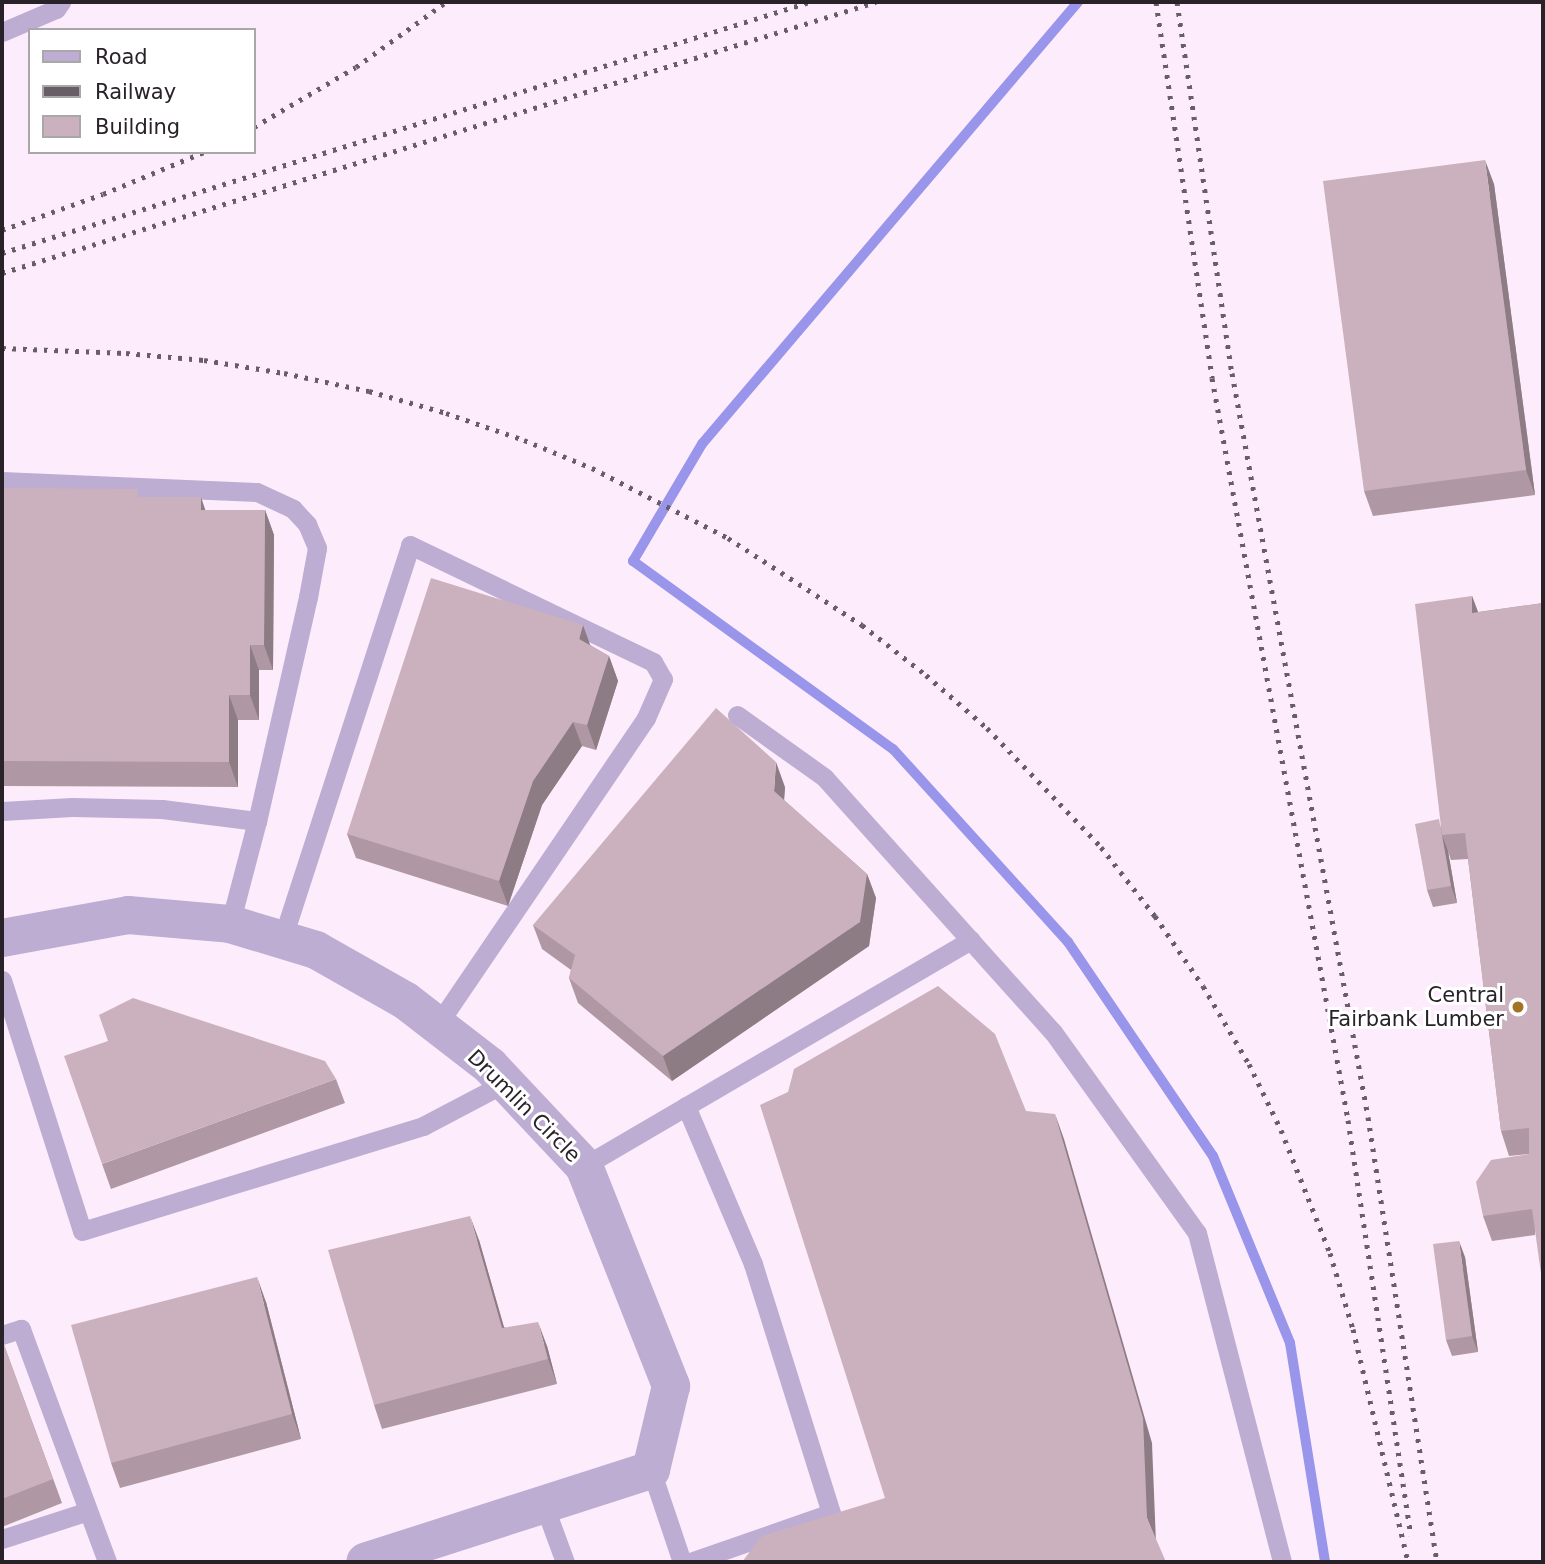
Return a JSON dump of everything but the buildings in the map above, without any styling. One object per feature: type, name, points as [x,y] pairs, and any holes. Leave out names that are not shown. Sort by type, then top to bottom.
[{"type":"street","name":"Drumlin Circle","points":[[2,938],[128,915],[230,924],[316,950],[406,1001],[490,1066],[584,1166],[671,1386],[651,1470]]},
{"type":"street","points":[[365,1562],[651,1470]]},
{"type":"lane","points":[[2,32],[56,9],[61,2]]},
{"type":"lane","points":[[2,481],[257,492],[293,509],[307,524],[317,548],[257,821],[230,924]]},
{"type":"lane","points":[[282,940],[410,545],[653,662],[663,679],[646,718],[437,1025]]},
{"type":"lane","points":[[737,715],[824,776],[1053,1032],[1197,1233],[1282,1562]]},
{"type":"lane","points":[[2,811],[72,807],[162,809],[257,821]]},
{"type":"lane","points":[[584,1166],[971,940]]},
{"type":"lane","points":[[2,980],[82,1231],[423,1126],[505,1083]]},
{"type":"lane","points":[[686,1106],[753,1265],[831,1513],[690,1562]]},
{"type":"lane","points":[[2,1335],[22,1329],[107,1562]]},
{"type":"lane","points":[[651,1470],[682,1562]]},
{"type":"lane","points":[[544,1505],[565,1562]]},
{"type":"lane","points":[[2,1539],[88,1511]]},
{"type":"waterway","points":[[1078,2],[702,444],[633,561],[893,749],[1068,942],[1213,1156],[1290,1343],[1325,1562]]},
{"type":"railway","points":[[256,126],[356,67],[446,2]]},
{"type":"railway","points":[[2,253],[810,2]]},
{"type":"railway","points":[[2,273],[876,2]]},
{"type":"railway","points":[[1156,2],[1212,378],[1348,1120],[1411,1535]]},
{"type":"railway","points":[[1177,2],[1232,373],[1368,1117],[1437,1562]]},
{"type":"railway","points":[[2,230],[103,194],[199,154]]},
{"type":"railway","points":[[2,348],[126,353],[204,360],[284,373],[369,391],[446,413],[524,440],[592,468],[728,538],[862,625],[926,675],[987,728],[1101,847],[1155,916],[1203,986],[1249,1064],[1281,1130],[1330,1253],[1353,1329],[1408,1562]]},
{"type":"place","name":"Central Fairbank Lumber","points":[[1518,1007]]}]
